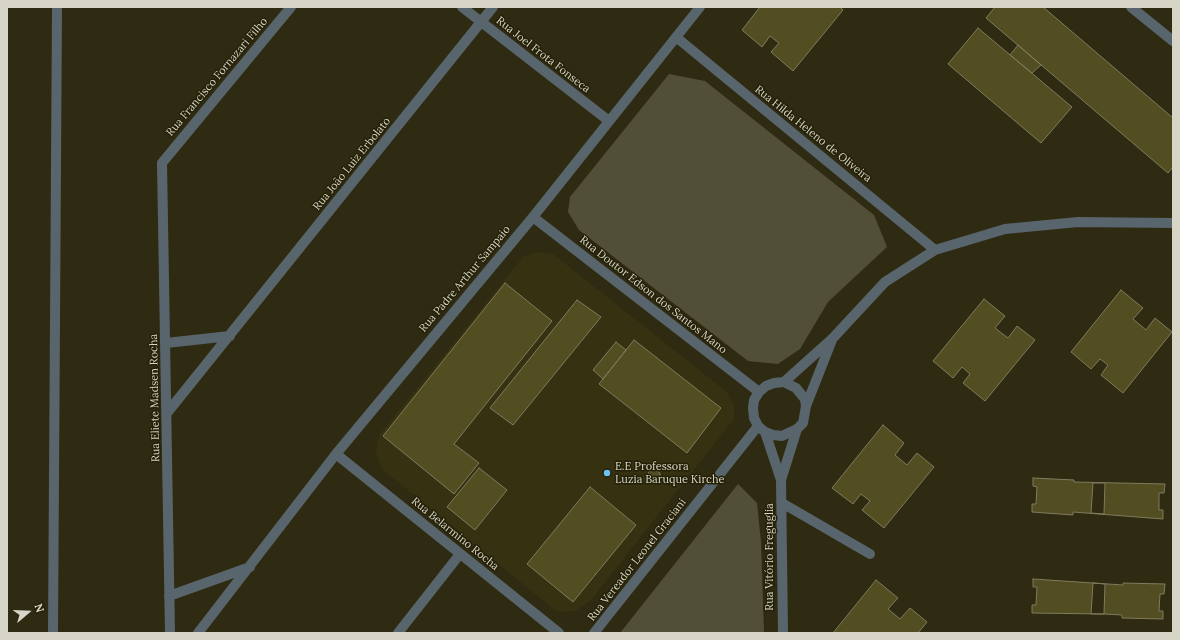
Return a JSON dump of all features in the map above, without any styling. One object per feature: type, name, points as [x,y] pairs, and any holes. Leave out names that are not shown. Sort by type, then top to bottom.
[{"type":"street","points":[[53,633],[57,7]]},
{"type":"street","name":"Rua Francisco Fornazari Filho","points":[[162,163],[291,7]]},
{"type":"street","name":"Rua Joel Frota Fonseca","points":[[462,7],[609,121]]},
{"type":"street","name":"Rua João Luiz Erbolato","points":[[167,413],[493,7]]},
{"type":"street","name":"Rua Padre Arthur Sampaio","points":[[198,633],[336,454],[533,217],[700,7]]},
{"type":"street","points":[[1131,7],[1173,41]]},
{"type":"street","name":"Rua Hilda Heleno de Oliveira","points":[[676,37],[935,250]]},
{"type":"street","name":"Rua Eliete Madsen Rocha","points":[[162,163],[170,633]]},
{"type":"street","name":"Rua Doutor Edson dos Santos Mano","points":[[533,217],[759,392]]},
{"type":"street","points":[[784,382],[796,388],[801,393],[806,406],[806,414],[803,423],[797,429],[782,436],[773,436],[762,429],[754,418],[754,400],[759,392],[770,384],[784,382],[833,338],[885,282],[935,250],[1005,229],[1078,222],[1173,223]]},
{"type":"street","points":[[166,343],[230,336]]},
{"type":"street","points":[[806,406],[833,338]]},
{"type":"street","name":"Rua Vitório Freguglia","points":[[762,429],[781,480],[782,633]]},
{"type":"street","name":"Rua Vereador Leonel Graciani","points":[[594,633],[762,429]]},
{"type":"street","name":"Rua Vitório Freguglia","points":[[781,480],[797,429]]},
{"type":"street","name":"Rua Belarmino Rocha","points":[[336,454],[559,633]]},
{"type":"street","points":[[782,503],[870,554]]},
{"type":"street","points":[[398,633],[460,554]]},
{"type":"street","points":[[169,596],[250,567]]},
{"type":"shaded area","points":[[669,74],[705,81],[874,215],[887,247],[828,302],[800,349],[778,364],[748,361],[579,230],[568,212],[570,197]]},
{"type":"shaded area","points":[[537,252],[553,254],[727,392],[734,405],[734,419],[590,601],[575,611],[557,612],[382,469],[376,453],[379,435],[523,257]]},
{"type":"shaded area","points":[[738,484],[757,503],[761,542],[764,633],[620,633]]},
{"type":"building","points":[[760,7],[840,7],[843,10],[793,71],[771,52],[779,43],[770,36],[762,47],[742,30]]},
{"type":"building","points":[[995,7],[1043,7],[1173,118],[1173,167],[1168,173],[986,18]]},
{"type":"building","points":[[978,28],[1072,107],[1041,143],[948,64]]},
{"type":"building","points":[[1018,45],[1041,65],[1032,73],[1010,55]]},
{"type":"building","points":[[505,283],[552,321],[454,444],[479,463],[454,494],[383,436]]},
{"type":"building","points":[[1121,290],[1143,308],[1133,319],[1146,330],[1155,318],[1172,332],[1123,393],[1101,375],[1108,365],[1100,359],[1091,369],[1071,352]]},
{"type":"building","points":[[984,299],[1005,316],[995,328],[1008,338],[1017,326],[1035,340],[985,401],[963,383],[970,374],[962,367],[953,378],[933,361]]},
{"type":"building","points":[[577,300],[601,317],[513,425],[490,408]]},
{"type":"building","points":[[634,340],[721,408],[687,453],[599,384]]},
{"type":"building","points":[[616,342],[626,350],[603,379],[593,370]]},
{"type":"building","points":[[883,425],[904,443],[895,455],[907,465],[917,453],[934,467],[884,528],[862,510],[870,501],[861,494],[853,504],[832,488]]},
{"type":"building","points":[[479,468],[507,490],[475,530],[447,507]]},
{"type":"building","points":[[652,469],[656,469],[660,475],[656,481],[652,481],[648,477],[648,473]]},
{"type":"building","points":[[1033,478],[1074,480],[1074,482],[1165,484],[1164,493],[1159,493],[1159,510],[1163,510],[1163,519],[1073,512],[1073,515],[1032,512],[1032,504],[1036,504],[1037,487],[1033,486]]},
{"type":"building","points":[[1093,483],[1105,483],[1104,514],[1091,513]]},
{"type":"building","points":[[590,487],[636,525],[573,602],[527,564]]},
{"type":"building","points":[[1033,579],[1123,585],[1123,583],[1165,584],[1164,594],[1160,594],[1159,611],[1163,611],[1163,619],[1122,618],[1122,615],[1104,614],[1032,613],[1032,605],[1036,605],[1037,587],[1033,587]]},
{"type":"building","points":[[876,580],[898,598],[888,609],[900,619],[910,608],[927,622],[918,633],[833,633]]},
{"type":"building","points":[[1093,583],[1105,584],[1104,614],[1091,614]]},
{"type":"place","name":"E.E Professora Luzia Baruque Kirche","points":[[607,473]]}]
